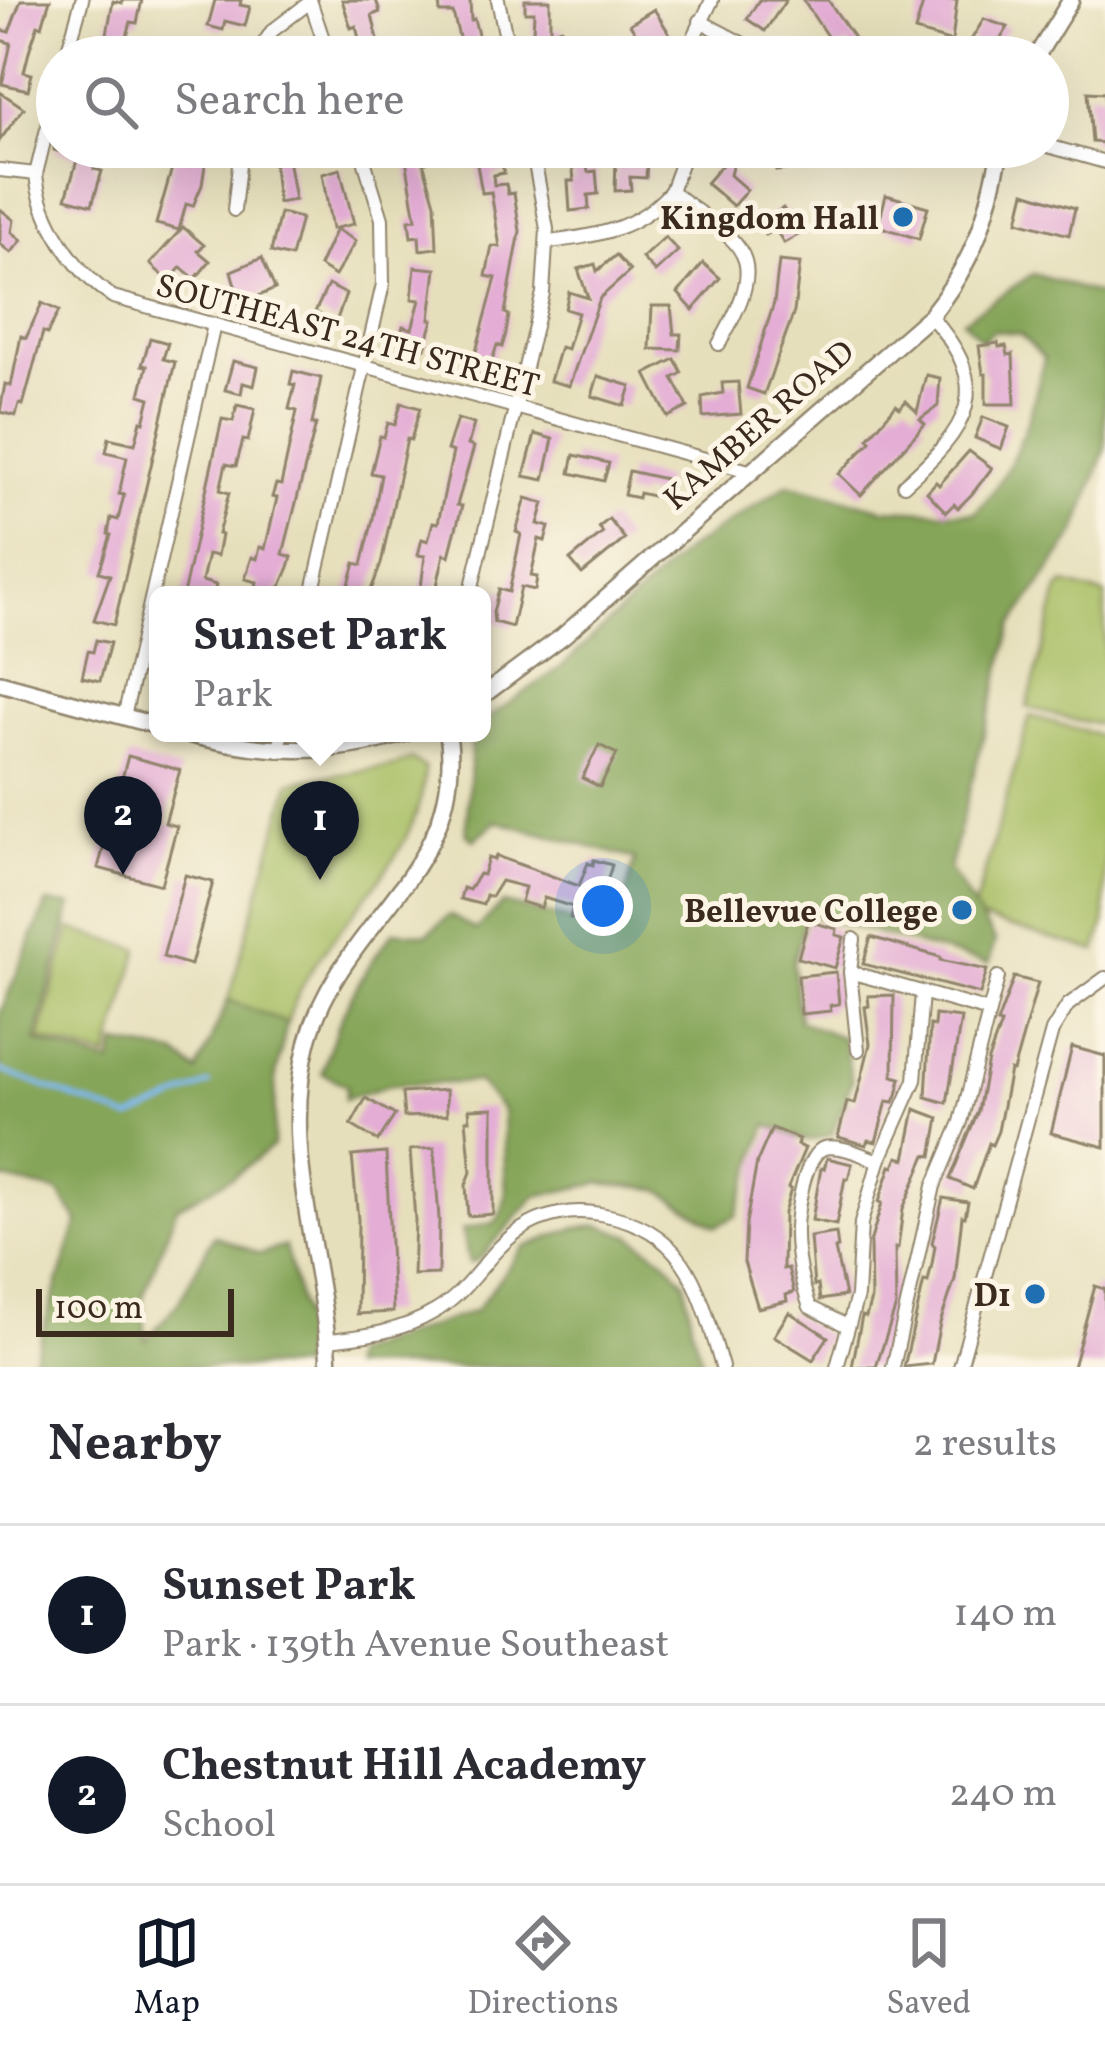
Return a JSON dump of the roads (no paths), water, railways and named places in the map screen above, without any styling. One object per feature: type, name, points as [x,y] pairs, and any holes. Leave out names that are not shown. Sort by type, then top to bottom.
[{"type":"street","points":[[72,36],[82,0]]},
{"type":"street","points":[[498,0],[506,36]]},
{"type":"street","points":[[696,36],[712,0]]},
{"type":"street","points":[[1049,36],[1071,0]]},
{"type":"street","points":[[269,36],[310,1],[322,36]]},
{"type":"street","points":[[700,22],[727,36]]},
{"type":"street","points":[[1069,152],[1105,162]]},
{"type":"street","points":[[0,170],[36,174],[37,168]]},
{"type":"street","points":[[234,210],[239,168]]},
{"type":"street","points":[[314,586],[383,284],[385,240],[367,168]]},
{"type":"street","points":[[472,586],[538,317],[548,242],[536,168]]},
{"type":"street","points":[[548,242],[588,237],[639,221],[670,191],[679,168]]},
{"type":"street","name":"KAMBER ROAD","points":[[491,690],[563,636],[930,316],[964,271],[981,236],[996,168]]},
{"type":"street","name":"SOUTHEAST 24TH STREET","points":[[36,174],[39,198],[50,219],[86,274],[113,297],[749,471]]},
{"type":"street","points":[[670,191],[746,255],[748,270],[732,322],[719,344]]},
{"type":"street","points":[[904,485],[948,445],[966,400],[958,353],[930,316]]},
{"type":"street","points":[[154,586],[214,325]]},
{"type":"street","points":[[124,717],[149,608]]},
{"type":"street","points":[[0,683],[149,724]]},
{"type":"street","points":[[221,742],[278,751],[371,742]]},
{"type":"street","points":[[278,751],[280,742]]},
{"type":"street","points":[[329,1367],[321,1277],[296,1133],[300,1078],[308,1039],[336,974],[434,842],[448,792],[448,742]]},
{"type":"street","points":[[854,939],[850,973],[858,1050]]},
{"type":"street","points":[[850,973],[989,1011]]},
{"type":"street","points":[[893,1367],[934,1186],[961,1122],[998,977]]},
{"type":"street","points":[[960,1367],[1052,1031],[1068,1005],[1105,978]]},
{"type":"street","points":[[837,1367],[857,1296],[861,1223],[879,1161],[915,1080],[922,993]]},
{"type":"street","points":[[848,1326],[810,1307],[795,1235],[799,1206],[812,1156],[821,1148],[879,1161]]},
{"type":"street","points":[[328,1340],[387,1333],[430,1315],[460,1293],[520,1230],[554,1216],[585,1211],[637,1224],[677,1252],[696,1283],[722,1367]]},
{"type":"waterway","points":[[0,1070],[130,1119],[209,1084]]},
{"type":"place","name":"Kingdom Hall","points":[[903,217]]},
{"type":"place","name":"Chestnut Hill Academy","points":[[123,875]]},
{"type":"place","name":"Sunset Park","points":[[320,880]]},
{"type":"place","name":"Bellevue College","points":[[962,910]]},
{"type":"place","name":"D1","points":[[1035,1294]]}]
